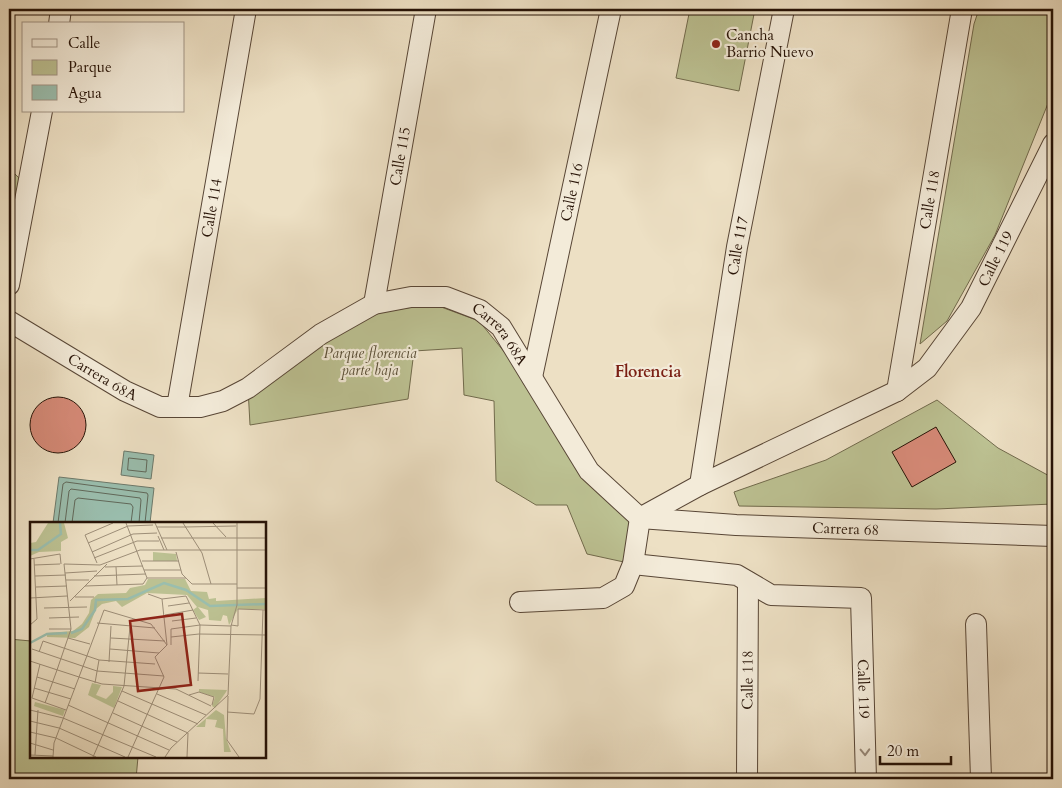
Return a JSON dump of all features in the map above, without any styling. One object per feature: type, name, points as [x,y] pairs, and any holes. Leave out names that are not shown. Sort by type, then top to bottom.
[{"type":"street","points":[[59,22],[61,9]]},
{"type":"street","name":"Calle 114","points":[[177,407],[246,9]]},
{"type":"street","name":"Calle 115","points":[[374,304],[426,9]]},
{"type":"street","name":"Calle 116","points":[[532,376],[611,9]]},
{"type":"street","name":"Calle 117","points":[[700,485],[737,247],[784,9]]},
{"type":"street","name":"Calle 118","points":[[897,391],[962,9]]},
{"type":"street","points":[[9,285],[42,112]]},
{"type":"street","name":"Calle 119","points":[[897,391],[927,368],[971,308],[1053,144]]},
{"type":"street","name":"Carrera 68A","points":[[9,321],[125,391],[160,407],[200,408],[223,401],[248,388],[321,334],[374,304],[411,297],[446,297],[480,310],[501,327],[589,471],[640,518]]},
{"type":"street","points":[[520,602],[603,598],[624,586],[633,564],[640,518],[700,485],[897,391]]},
{"type":"street","name":"Carrera 68","points":[[640,518],[736,525],[1053,536]]},
{"type":"street","points":[[633,564],[737,575],[748,582]]},
{"type":"street","name":"Calle 118","points":[[746,779],[748,582]]},
{"type":"street","name":"Calle 119","points":[[748,582],[771,596],[861,598],[866,779]]},
{"type":"street","points":[[976,624],[981,779]]},
{"type":"green space","name":"Cancha Barrio Nuevo","points":[[690,9],[755,9],[739,91],[676,78]]},
{"type":"green space","points":[[979,9],[1053,9],[1053,91],[995,235],[947,321],[920,344],[974,24]]},
{"type":"green space","points":[[9,168],[24,183],[9,249]]},
{"type":"green space","name":"Parque florencia parte baja","points":[[433,304],[479,321],[640,518],[633,564],[587,554],[567,505],[536,505],[496,481],[494,401],[464,395],[462,348],[414,351],[408,399],[250,425],[248,388],[321,334],[381,312]]},
{"type":"green space","points":[[937,400],[998,448],[1053,478],[1053,504],[936,509],[739,506],[734,492],[826,460]]},
{"type":"green space","points":[[9,639],[30,641],[30,758],[138,758],[136,779],[9,779]]},
{"type":"water","points":[[124,451],[154,455],[151,479],[121,475]]},
{"type":"water","points":[[59,477],[154,488],[150,522],[53,522]]},
{"type":"building","points":[[53,397],[63,397],[78,405],[84,414],[86,425],[84,436],[78,445],[63,453],[53,453],[42,448],[35,441],[30,430],[30,420],[35,409],[42,402]]},
{"type":"building","points":[[936,427],[956,462],[912,487],[892,452]]},
{"type":"place","name":"Cancha Barrio Nuevo","points":[[716,44]]},
{"type":"district","name":"Florencia","points":[[648,372]]}]
